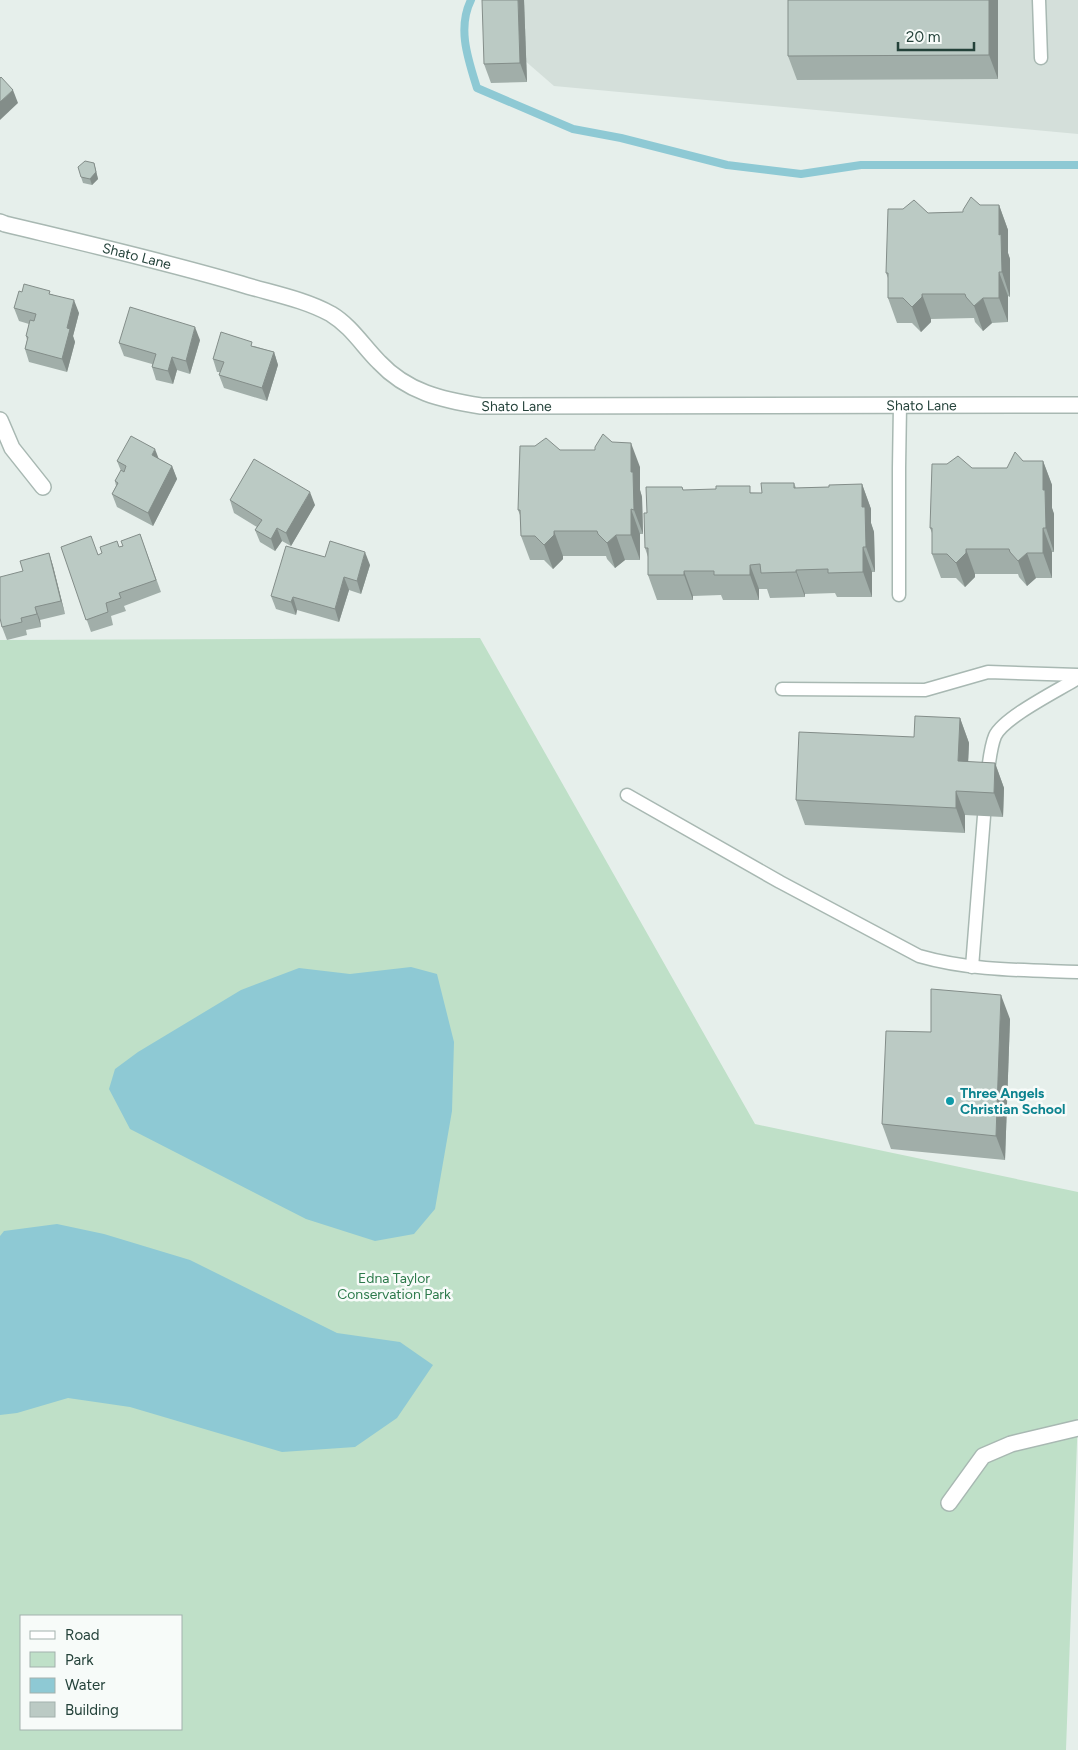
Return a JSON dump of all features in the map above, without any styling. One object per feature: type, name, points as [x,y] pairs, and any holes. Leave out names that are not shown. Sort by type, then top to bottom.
[{"type":"street","name":"Shato Lane","points":[[0,222],[176,265],[308,304],[331,315],[350,329],[380,364],[398,379],[432,397],[454,402],[481,406],[1078,405]]},
{"type":"street","points":[[0,420],[12,448],[43,487]]},
{"type":"street","points":[[949,1503],[983,1456],[1011,1444],[1078,1428]]},
{"type":"lane","points":[[1039,0],[1041,58]]},
{"type":"lane","points":[[899,595],[900,405]]},
{"type":"lane","points":[[782,689],[925,690],[988,672],[1078,677]]},
{"type":"lane","points":[[985,787],[994,737],[1000,729],[1034,704],[1078,677]]},
{"type":"lane","points":[[626,795],[780,882],[919,956],[939,962],[985,969],[1078,972]]},
{"type":"lane","points":[[972,967],[984,816]]},
{"type":"shaded area","points":[[516,0],[1078,0],[1078,134],[554,86],[508,46]]},
{"type":"green space","name":"Edna Taylor Conservation Park","points":[[480,638],[755,1124],[1078,1192],[1078,1414],[1066,1750],[0,1750],[0,640]]},
{"type":"water","points":[[411,967],[437,974],[454,1042],[452,1111],[435,1209],[414,1234],[375,1241],[306,1219],[130,1129],[109,1089],[115,1069],[138,1052],[241,990],[299,968],[350,974]]},
{"type":"water","points":[[57,1224],[104,1234],[190,1260],[337,1333],[400,1342],[433,1365],[397,1418],[355,1447],[282,1452],[130,1407],[68,1398],[17,1413],[0,1415],[0,1236],[4,1231]]},
{"type":"building","points":[[482,0],[518,0],[520,63],[484,64]]},
{"type":"building","points":[[788,0],[989,0],[989,55],[788,56]]},
{"type":"building","points":[[0,78],[13,90],[0,102]]},
{"type":"building","points":[[85,161],[94,163],[96,172],[90,179],[81,177],[78,167]]},
{"type":"building","points":[[971,197],[980,205],[999,205],[1002,272],[999,272],[999,298],[983,298],[974,306],[965,294],[922,294],[922,297],[912,307],[903,298],[888,298],[888,273],[886,273],[888,209],[903,209],[914,200],[928,213],[963,212]]},
{"type":"building","points":[[24,284],[50,291],[49,294],[74,300],[67,328],[70,329],[62,359],[25,349],[30,320],[34,321],[36,314],[14,308],[19,291],[22,292]]},
{"type":"building","points":[[130,307],[195,327],[186,361],[172,357],[168,371],[152,367],[156,354],[119,343]]},
{"type":"building","points":[[221,332],[252,342],[251,346],[274,352],[262,388],[219,375],[224,362],[213,359]]},
{"type":"building","points":[[603,434],[612,442],[631,443],[634,510],[631,509],[631,535],[616,535],[607,543],[597,531],[554,531],[554,535],[544,545],[535,536],[521,536],[520,510],[518,510],[520,446],[535,446],[546,438],[560,450],[595,450]]},
{"type":"building","points":[[131,436],[155,449],[152,455],[172,466],[148,513],[112,494],[118,483],[115,481],[121,470],[124,472],[126,466],[117,461]]},
{"type":"building","points":[[1015,452],[1023,461],[1043,461],[1046,528],[1043,528],[1043,553],[1027,553],[1018,561],[1009,549],[966,549],[966,553],[956,563],[947,554],[932,554],[932,528],[930,528],[932,464],[947,464],[958,456],[972,468],[1007,468]]},
{"type":"building","points":[[254,459],[310,492],[286,533],[277,528],[271,539],[255,530],[262,520],[230,500]]},
{"type":"building","points":[[761,483],[794,483],[794,488],[862,484],[862,507],[865,507],[866,547],[863,547],[863,572],[828,573],[828,569],[761,573],[760,564],[750,565],[750,575],[714,575],[714,571],[684,571],[684,575],[648,575],[648,548],[645,548],[644,513],[647,513],[646,487],[682,487],[683,490],[716,489],[716,486],[750,486],[750,493],[762,493]]},
{"type":"building","points":[[140,534],[156,580],[119,593],[121,598],[106,603],[108,612],[86,620],[61,547],[91,536],[98,555],[102,553],[100,547],[117,541],[119,547],[123,546],[121,541]]},
{"type":"building","points":[[330,541],[365,552],[357,581],[344,577],[335,609],[293,597],[291,602],[271,596],[286,546],[325,557]]},
{"type":"building","points":[[49,553],[61,601],[35,607],[37,614],[21,618],[22,622],[2,627],[0,618],[0,577],[23,571],[20,561]]},
{"type":"building","points":[[915,716],[960,718],[958,761],[995,763],[994,793],[956,791],[956,808],[796,800],[799,732],[914,737]]},
{"type":"building","name":"Three Angels Christian School","points":[[931,989],[1001,995],[996,1136],[882,1124],[886,1031],[931,1032]]},
{"type":"waterway","points":[[471,0],[467,11],[464,33],[467,55],[477,88],[573,129],[621,138],[727,165],[801,174],[861,165],[1078,165]]},
{"type":"place","name":"Three Angels Christian School","points":[[950,1101]]}]
